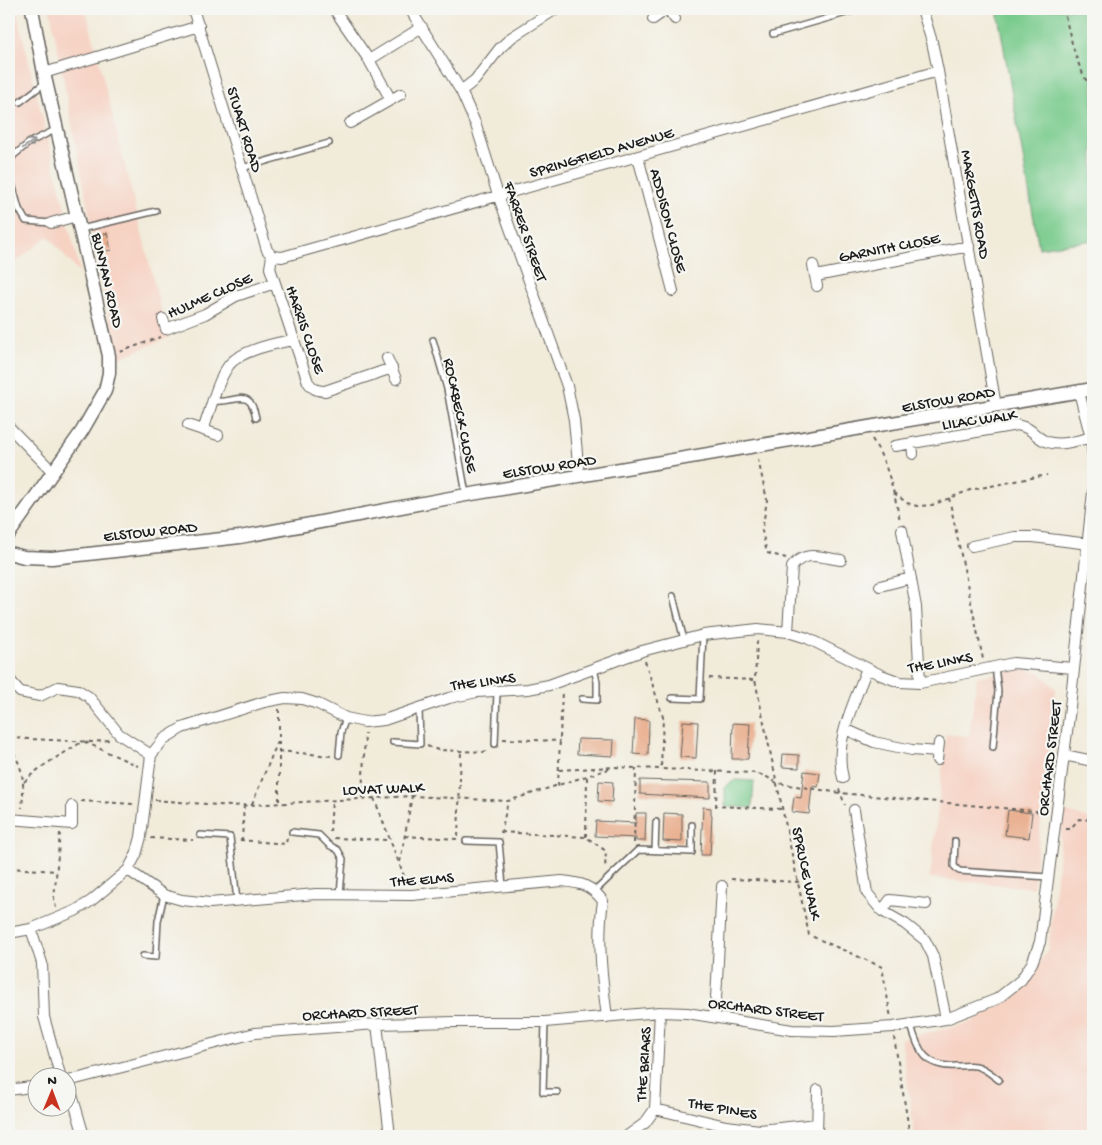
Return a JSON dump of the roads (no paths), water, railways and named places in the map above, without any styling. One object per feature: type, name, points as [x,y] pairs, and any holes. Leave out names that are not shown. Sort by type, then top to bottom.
[{"type":"street","name":"BUNYAN ROAD","points":[[9,534],[82,431],[105,391],[109,373],[109,356],[45,77],[32,9]]},
{"type":"street","name":"STUART ROAD","points":[[193,9],[267,250],[272,256]]},
{"type":"street","points":[[334,9],[369,60],[391,100]]},
{"type":"street","name":"FARRER STREET","points":[[410,9],[460,91],[476,125],[498,195],[567,386],[574,420],[580,476]]},
{"type":"street","points":[[460,91],[475,80],[500,48],[512,37],[556,9]]},
{"type":"street","points":[[653,18],[667,9],[675,19]]},
{"type":"street","name":"MARGETTS ROAD","points":[[922,9],[938,71],[996,406]]},
{"type":"street","points":[[45,77],[199,26]]},
{"type":"street","points":[[369,60],[422,27]]},
{"type":"street","name":"SPRINGFIELD AVENUE","points":[[272,256],[282,257],[938,71]]},
{"type":"street","points":[[350,124],[401,94]]},
{"type":"street","name":"ADDISON CLOSE","points":[[638,157],[673,291]]},
{"type":"street","points":[[50,223],[77,216]]},
{"type":"street","name":"GARNITH CLOSE","points":[[813,265],[816,281],[969,246]]},
{"type":"street","name":"HARRIS CLOSE","points":[[272,256],[270,268],[293,340],[308,382],[312,388],[319,391],[335,388],[390,363],[396,379]]},
{"type":"street","name":"HULME CLOSE","points":[[165,324],[205,314],[236,296],[275,283]]},
{"type":"street","points":[[203,430],[219,385],[230,364],[244,355],[274,343],[293,340]]},
{"type":"street","name":"ELSTOW ROAD","points":[[9,552],[24,557],[52,558],[240,537],[466,495],[1093,389]]},
{"type":"street","points":[[1079,392],[1092,438],[1093,457]]},
{"type":"street","points":[[188,424],[218,436]]},
{"type":"street","name":"LILAC WALK","points":[[895,446],[912,448],[1017,425],[1029,428],[1044,440],[1060,444],[1092,438]]},
{"type":"street","points":[[9,427],[53,472]]},
{"type":"street","name":"ORCHARD STREET","points":[[78,1078],[255,1033],[377,1024],[545,1022],[660,1012],[687,1013],[792,1030],[834,1031],[892,1027],[946,1018],[998,999],[1021,980],[1032,963],[1040,942],[1089,544],[1093,492]]},
{"type":"street","points":[[902,530],[911,549],[911,578],[916,607],[920,683]]},
{"type":"street","points":[[972,546],[1015,537],[1033,536],[1089,544]]},
{"type":"street","points":[[788,632],[792,567],[797,560],[810,556],[841,560]]},
{"type":"street","points":[[880,586],[911,578]]},
{"type":"street","name":"THE LINKS","points":[[9,933],[31,929],[75,911],[128,870],[136,855],[141,837],[148,771],[152,755],[164,739],[182,728],[264,702],[278,699],[302,699],[318,704],[346,718],[365,722],[384,720],[458,696],[477,692],[528,690],[549,685],[642,651],[703,635],[758,629],[788,632],[807,638],[900,682],[920,683],[990,667],[1023,662],[1073,668]]},
{"type":"street","points":[[843,778],[840,766],[840,751],[845,729],[867,668]]},
{"type":"street","points":[[9,679],[20,692],[40,696],[58,687],[78,690],[89,697],[119,734],[152,755]]},
{"type":"street","points":[[845,729],[874,742],[912,750],[938,752]]},
{"type":"street","points":[[1064,755],[1093,761]]},
{"type":"street","points":[[9,819],[72,824],[72,806]]},
{"type":"street","points":[[854,810],[867,893],[882,911],[905,924],[925,940],[932,956],[946,1018]]},
{"type":"street","name":"THE ELMS","points":[[128,870],[164,895],[182,900],[210,903],[316,894],[412,895],[562,881],[577,882],[595,891]]},
{"type":"street","points":[[715,1017],[722,886]]},
{"type":"street","points":[[595,891],[603,901],[600,916],[600,965],[607,1017]]},
{"type":"street","points":[[882,911],[890,900],[926,904]]},
{"type":"street","points":[[31,929],[42,963],[44,1017],[58,1068]]},
{"type":"street","name":"THE BRIARS","points":[[627,1136],[645,1122],[655,1109],[660,1012]]},
{"type":"street","points":[[377,1024],[390,1136]]},
{"type":"street","points":[[9,1090],[28,1087]]},
{"type":"street","points":[[817,1136],[818,1090]]},
{"type":"street","name":"THE PINES","points":[[655,1109],[726,1126],[760,1130],[817,1124]]},
{"type":"street","points":[[78,1115],[84,1136]]},
{"type":"lane","points":[[773,34],[860,9]]},
{"type":"lane","points":[[20,102],[45,77]]},
{"type":"lane","points":[[9,167],[13,156],[30,142],[57,129]]},
{"type":"lane","points":[[242,168],[329,143]]},
{"type":"lane","points":[[9,173],[18,209],[26,221],[50,223]]},
{"type":"lane","points":[[80,230],[156,211]]},
{"type":"lane","name":"ROCKBECK CLOSE","points":[[433,340],[447,389],[466,495]]},
{"type":"lane","points":[[214,401],[224,402],[243,397],[249,399],[254,406],[256,418]]},
{"type":"lane","points":[[673,596],[684,640]]},
{"type":"lane","points":[[672,698],[700,699],[703,635]]},
{"type":"lane","points":[[990,667],[998,691],[993,747]]},
{"type":"lane","points":[[582,700],[597,700],[598,682],[594,668]]},
{"type":"lane","points":[[495,742],[497,692]]},
{"type":"lane","points":[[393,742],[420,744],[419,708]]},
{"type":"lane","points":[[339,756],[341,732],[346,718]]},
{"type":"lane","points":[[655,850],[656,822]]},
{"type":"lane","points":[[595,891],[638,850],[692,852],[692,825]]},
{"type":"lane","points":[[292,832],[319,835],[329,845],[338,850],[343,859],[340,894]]},
{"type":"lane","points":[[200,835],[230,837],[237,902]]},
{"type":"lane","points":[[466,840],[498,842],[503,887]]},
{"type":"lane","points":[[955,841],[954,866],[959,871],[1048,877]]},
{"type":"lane","points":[[143,956],[156,957],[158,921],[164,895]]},
{"type":"lane","points":[[545,1022],[543,1092],[557,1092]]},
{"type":"lane","points":[[911,1024],[915,1041],[924,1058],[955,1066],[980,1067],[999,1080]]}]
